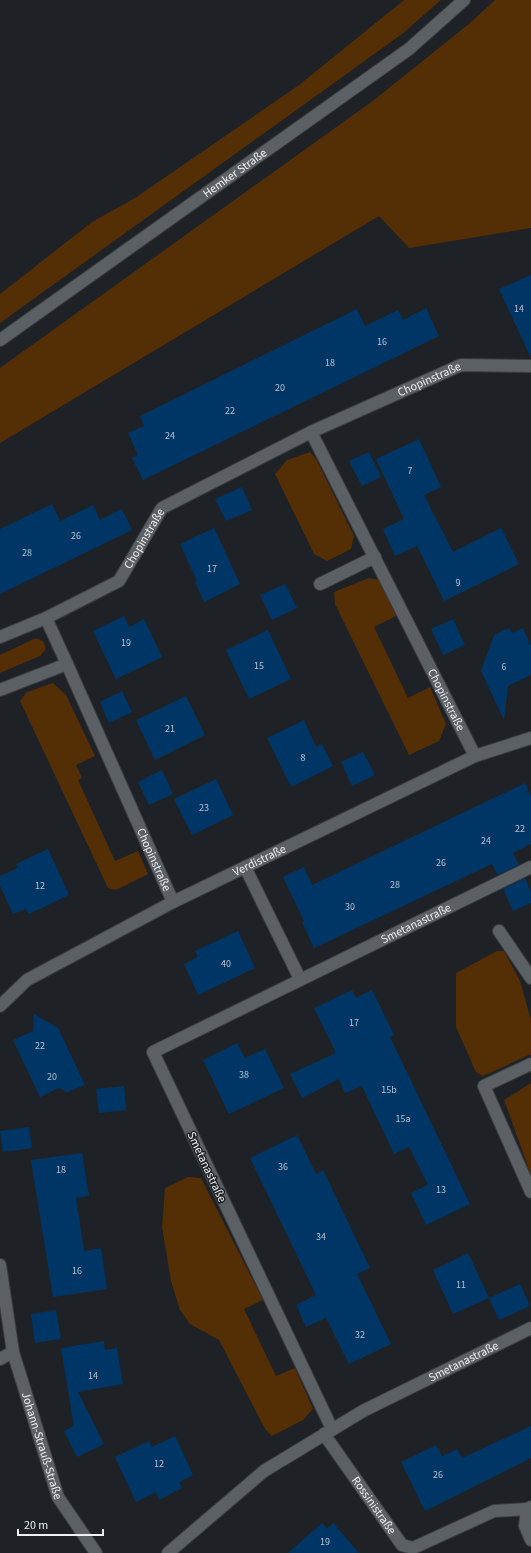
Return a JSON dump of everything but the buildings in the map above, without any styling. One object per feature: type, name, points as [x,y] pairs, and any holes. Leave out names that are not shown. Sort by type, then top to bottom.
[{"type":"street","name":"Hemker Straße","points":[[0,340],[409,49],[464,0]]},
{"type":"street","name":"Chopinstraße","points":[[0,636],[46,618],[119,581],[162,508],[311,432],[461,365],[531,366]]},
{"type":"street","name":"Chopinstraße","points":[[311,432],[475,756]]},
{"type":"street","points":[[320,584],[374,557]]},
{"type":"street","name":"Chopinstraße","points":[[46,618],[173,902]]},
{"type":"street","points":[[0,690],[66,664]]},
{"type":"street","name":"Verdistraße","points":[[0,1006],[27,980],[173,902],[475,756],[531,738]]},
{"type":"street","points":[[245,867],[300,979]]},
{"type":"street","name":"Smetanastraße","points":[[328,1431],[153,1052],[531,867]]},
{"type":"street","points":[[499,931],[531,978]]},
{"type":"street","points":[[531,1064],[484,1086],[531,1192]]},
{"type":"street","name":"Johann-Strauß-Straße","points":[[0,1265],[13,1352],[58,1497],[96,1553]]},
{"type":"street","name":"Smetanastraße","points":[[168,1553],[264,1471],[328,1431],[363,1411],[531,1328]]},
{"type":"street","points":[[0,1359],[13,1352]]},
{"type":"street","name":"Rossinistraße","points":[[328,1431],[402,1545],[413,1548],[494,1511],[529,1508],[525,1526],[531,1540]]},
{"type":"shaded area","points":[[404,0],[441,0],[402,34],[0,323],[0,294],[92,222],[135,198],[299,85]]},
{"type":"shaded area","points":[[495,0],[531,0],[531,228],[409,248],[379,216],[0,443],[0,368],[374,100],[470,23]]},
{"type":"shaded area","points":[[310,452],[316,459],[354,536],[351,549],[327,561],[314,554],[275,474],[287,460]]},
{"type":"shaded area","points":[[369,578],[379,580],[396,616],[374,627],[408,698],[430,687],[446,724],[439,741],[409,755],[335,604],[334,592]]},
{"type":"shaded area","points":[[36,638],[43,641],[46,649],[40,656],[0,673],[0,655]]},
{"type":"shaded area","points":[[53,683],[66,695],[95,756],[76,765],[82,778],[78,780],[115,861],[138,851],[148,874],[116,890],[108,888],[20,701],[27,692]]},
{"type":"shaded area","points":[[497,951],[504,951],[520,981],[531,1020],[531,1054],[483,1076],[476,1072],[456,1027],[456,973]]},
{"type":"shaded area","points":[[531,1083],[531,1175],[504,1100]]},
{"type":"shaded area","points":[[188,1177],[201,1178],[263,1300],[244,1309],[276,1376],[295,1368],[313,1409],[303,1420],[272,1436],[265,1429],[219,1340],[190,1324],[180,1310],[171,1281],[162,1227],[165,1188]]}]
